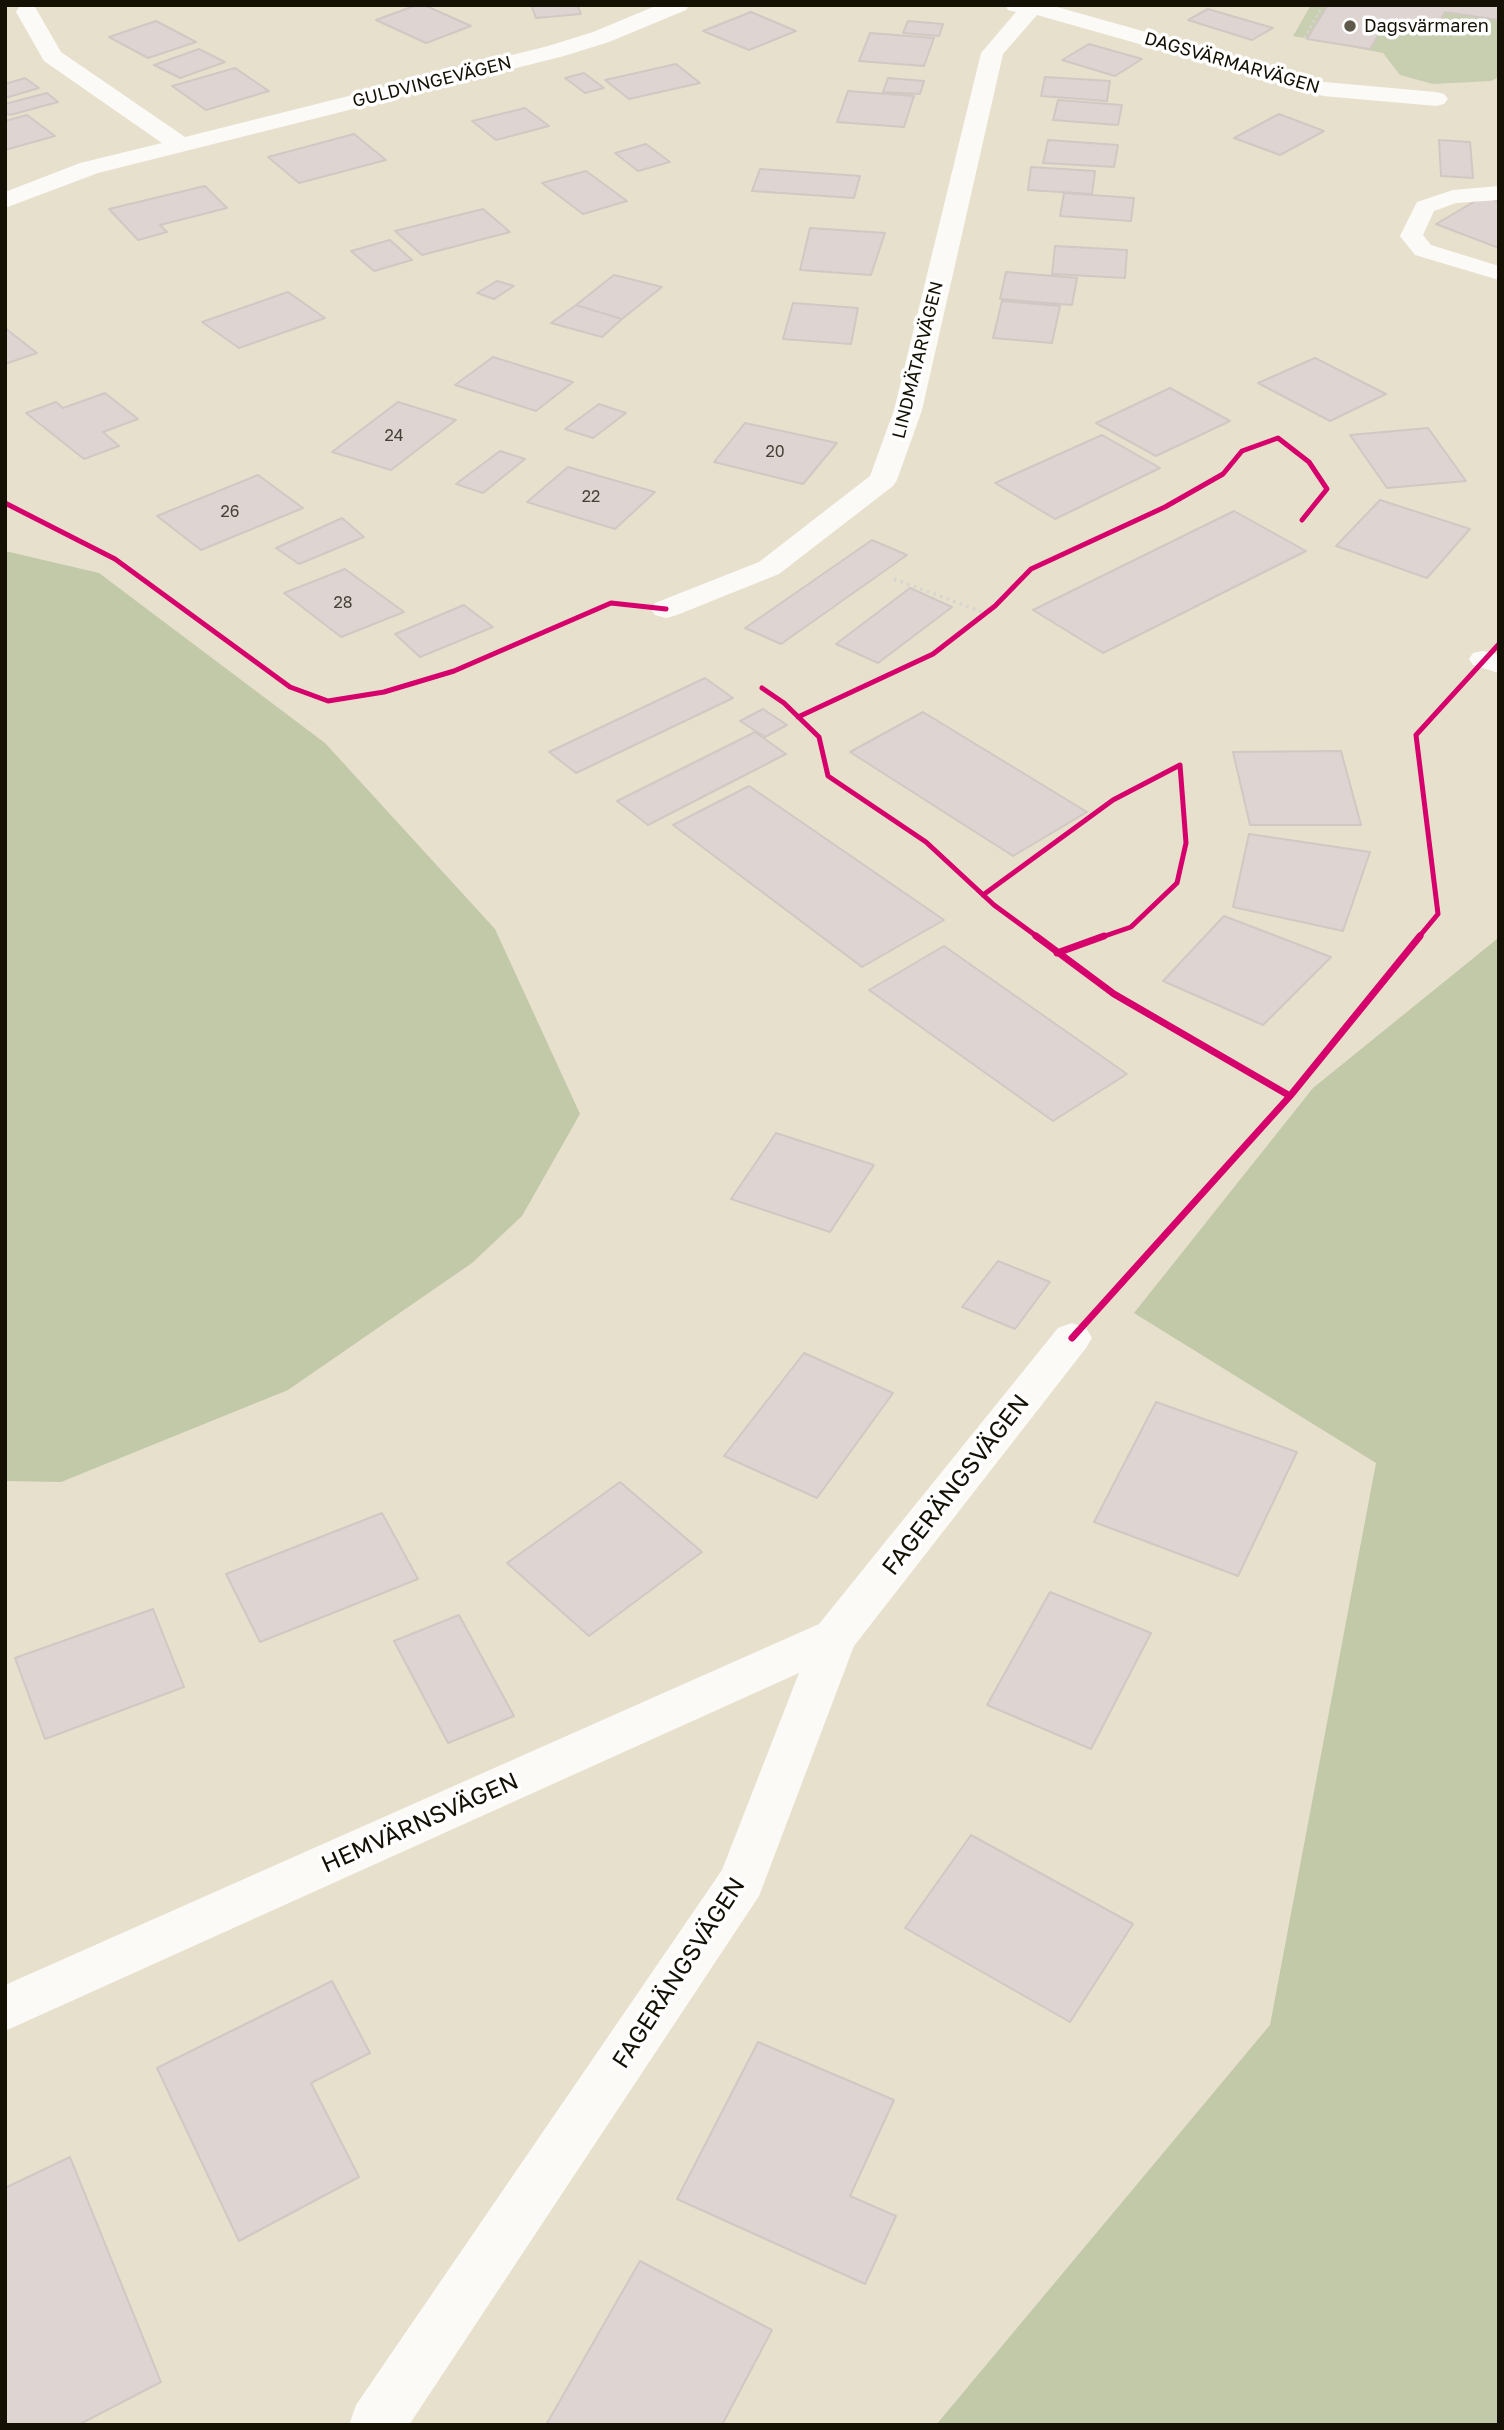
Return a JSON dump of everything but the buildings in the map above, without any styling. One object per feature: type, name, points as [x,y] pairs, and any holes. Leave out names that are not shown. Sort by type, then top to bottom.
[{"type":"street","name":"GULDVINGEVÄGEN","points":[[5,201],[89,168],[556,51],[601,37],[678,5]]},
{"type":"street","name":"DAGSVÄRMARVÄGEN","points":[[1027,6],[1323,89],[1436,99]]},
{"type":"street","name":"LINDMÄTARVÄGEN","points":[[666,609],[769,568],[883,480],[908,410],[992,53],[1027,6]]},
{"type":"street","points":[[27,12],[52,56],[181,145]]},
{"type":"street","name":"FAGERÄNGSVÄGEN","points":[[376,2425],[742,1881],[835,1637],[1072,1338]]},
{"type":"street","name":"HEMVÄRNSVÄGEN","points":[[5,2009],[835,1637]]},
{"type":"lane","points":[[1499,193],[1453,197],[1425,207],[1411,236],[1423,250],[1499,273]]},
{"type":"path","points":[[1301,45],[1323,5]]},
{"type":"path","points":[[6,505],[19,510]]},
{"type":"path","points":[[894,579],[985,613]]},
{"type":"path","points":[[975,621],[995,606]]},
{"type":"green space","points":[[1311,5],[1499,5],[1499,77],[1491,81],[1433,84],[1400,75],[1383,53],[1293,36]]},
{"type":"green space","points":[[5,551],[99,573],[325,743],[495,929],[580,1114],[522,1216],[472,1263],[288,1390],[61,1482],[5,1481]]},
{"type":"green space","points":[[1497,939],[1499,2425],[936,2425],[1270,2025],[1376,1463],[1134,1313],[1313,1088]]},
{"type":"cycle path","points":[[798,717],[933,654],[995,606],[1031,569],[1165,507],[1223,474],[1242,451],[1278,438],[1309,462],[1327,489],[1302,520]]},
{"type":"cycle path","points":[[5,503],[115,559],[290,687],[328,701],[384,692],[454,671],[611,603],[666,609]]},
{"type":"cycle path","points":[[1072,1338],[1290,1096],[1438,914],[1416,735],[1499,644]]},
{"type":"cycle path","points":[[762,688],[784,703],[819,737],[828,776],[926,842],[994,905],[1114,994],[1290,1096]]},
{"type":"cycle path","points":[[983,895],[1113,800],[1180,765],[1186,843],[1177,883],[1131,927],[1057,953]]},
{"type":"place","name":"Dagsvärmaren","points":[[1350,26]]}]
